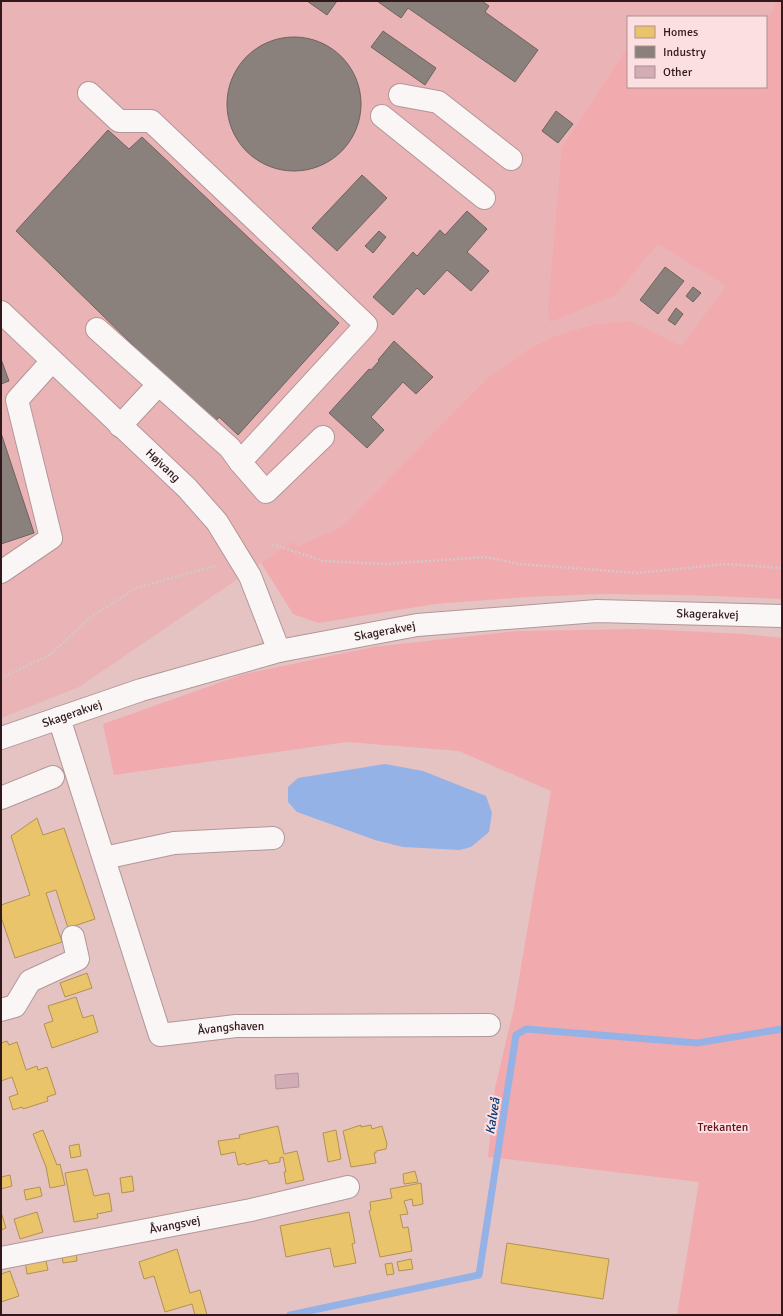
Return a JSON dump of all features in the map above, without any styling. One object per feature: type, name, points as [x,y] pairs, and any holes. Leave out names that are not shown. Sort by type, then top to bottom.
[{"type":"street","points":[[89,93],[119,121],[150,121],[366,325],[240,462]]},
{"type":"street","points":[[400,95],[438,102],[511,159]]},
{"type":"street","points":[[382,116],[484,198]]},
{"type":"street","name":"Højvang","points":[[1,312],[187,488],[217,522],[250,576],[279,651]]},
{"type":"street","points":[[96,329],[230,448],[266,492],[323,437]]},
{"type":"street","points":[[1,572],[51,538],[17,400],[52,361]]},
{"type":"street","points":[[120,426],[158,385]]},
{"type":"street","name":"Skagerakvej","points":[[1,738],[141,690],[279,651],[417,625],[597,611],[782,616]]},
{"type":"street","name":"Åvangshaven","points":[[59,718],[160,1036],[236,1026],[489,1025]]},
{"type":"street","points":[[1,798],[53,777]]},
{"type":"street","points":[[104,858],[174,842],[273,838]]},
{"type":"street","points":[[1,1010],[16,1006],[30,981],[78,959],[72,937]]},
{"type":"street","name":"Åvangsvej","points":[[1,1258],[251,1210],[348,1187]]},
{"type":"path","points":[[272,544],[323,561],[386,564],[485,557],[520,564],[637,573],[726,564],[782,568]]},
{"type":"path","points":[[1,678],[50,655],[91,617],[136,588],[240,559]]},
{"type":"shaded area","points":[[1,1],[777,1],[767,19],[767,16],[627,16],[627,48],[562,147],[616,295],[658,244],[726,286],[681,346],[629,321],[596,324],[557,335],[530,348],[485,380],[343,526],[299,546],[292,542],[79,687],[1,718]]},
{"type":"green space","points":[[777,1],[782,1],[782,599],[690,595],[599,594],[526,597],[435,604],[318,623],[293,614],[261,563],[292,542],[299,546],[343,526],[485,380],[530,348],[557,335],[596,324],[630,321],[681,346],[726,286],[658,244],[616,295],[550,322],[548,312],[562,147],[627,48],[627,88],[767,88],[767,19]]},
{"type":"green space","name":"Trekanten","points":[[642,629],[743,634],[782,638],[782,1315],[677,1315],[699,1182],[488,1157],[495,1088],[514,1008],[551,791],[459,751],[347,742],[114,775],[103,724],[244,674],[373,647],[516,631]]},
{"type":"water","points":[[385,764],[423,771],[486,796],[492,813],[489,832],[471,847],[460,850],[403,847],[375,840],[297,812],[288,802],[288,787],[298,778]]},
{"type":"building: Homes","points":[[37,818],[43,835],[64,828],[95,919],[68,928],[56,890],[46,893],[62,942],[15,958],[1,917],[1,905],[30,895],[11,836]]},
{"type":"building: Homes","points":[[87,973],[92,988],[65,997],[60,983]]},
{"type":"building: Homes","points":[[76,997],[83,1018],[93,1015],[98,1032],[52,1048],[44,1024],[53,1021],[48,1006]]},
{"type":"building: Homes","points":[[7,1041],[9,1045],[17,1042],[26,1070],[37,1066],[38,1070],[47,1067],[56,1094],[47,1097],[48,1101],[23,1109],[22,1107],[13,1110],[9,1097],[18,1094],[12,1077],[1,1081],[1,1043]]},
{"type":"building: Homes","points":[[361,1125],[361,1127],[371,1125],[372,1129],[382,1126],[387,1144],[386,1149],[376,1151],[376,1153],[374,1153],[376,1163],[351,1167],[343,1131]]},
{"type":"building: Homes","points":[[278,1126],[284,1154],[297,1151],[304,1180],[286,1184],[284,1172],[286,1172],[283,1157],[280,1158],[280,1162],[269,1164],[267,1160],[246,1165],[245,1163],[238,1165],[235,1152],[221,1155],[218,1141],[240,1138],[239,1135]]},
{"type":"building: Homes","points":[[43,1130],[57,1165],[60,1164],[65,1185],[50,1188],[46,1167],[33,1134]]},
{"type":"building: Homes","points":[[336,1130],[341,1159],[328,1162],[323,1133]]},
{"type":"building: Homes","points":[[79,1144],[81,1156],[71,1158],[69,1146]]},
{"type":"building: Homes","points":[[87,1169],[94,1196],[109,1193],[112,1211],[97,1214],[98,1218],[74,1222],[65,1173]]},
{"type":"building: Homes","points":[[415,1171],[418,1182],[404,1184],[403,1174]]},
{"type":"building: Homes","points":[[10,1175],[12,1186],[1,1189],[1,1177]]},
{"type":"building: Homes","points":[[132,1176],[134,1191],[122,1193],[120,1178]]},
{"type":"building: Homes","points":[[421,1183],[423,1204],[413,1206],[412,1199],[404,1201],[408,1214],[400,1215],[403,1228],[408,1227],[412,1251],[380,1257],[369,1211],[371,1210],[370,1202],[392,1198],[390,1189]]},
{"type":"building: Homes","points":[[40,1187],[42,1196],[26,1200],[24,1190]]},
{"type":"building: Homes","points":[[1,1212],[6,1228],[1,1230]]},
{"type":"building: Homes","points":[[37,1212],[43,1232],[20,1239],[14,1219]]},
{"type":"building: Homes","points":[[349,1212],[355,1243],[352,1244],[356,1263],[334,1267],[330,1248],[286,1257],[280,1226]]},
{"type":"building: Homes","points":[[507,1243],[609,1259],[603,1299],[501,1283]]},
{"type":"building: Homes","points":[[177,1249],[190,1293],[200,1290],[207,1315],[195,1315],[192,1304],[165,1312],[154,1276],[144,1279],[139,1262]]},
{"type":"building: Homes","points":[[76,1252],[77,1261],[63,1263],[62,1255]]},
{"type":"building: Homes","points":[[45,1257],[48,1270],[27,1274],[25,1261]]},
{"type":"building: Homes","points":[[411,1259],[413,1269],[399,1271],[397,1262]]},
{"type":"building: Homes","points":[[392,1263],[394,1274],[387,1275],[385,1264]]},
{"type":"building: Homes","points":[[10,1271],[19,1296],[1,1302],[1,1274]]},
{"type":"building: Industry","points":[[307,1],[337,1],[327,15]]},
{"type":"building: Industry","points":[[377,1],[482,1],[489,6],[485,12],[538,50],[515,82],[408,8],[401,18]]},
{"type":"building: Industry","points":[[383,31],[436,68],[425,85],[371,47]]},
{"type":"building: Industry","points":[[301,37],[326,45],[346,62],[356,78],[360,91],[360,117],[356,130],[350,141],[336,156],[320,166],[307,170],[287,171],[262,163],[242,146],[232,130],[228,117],[227,97],[235,72],[252,52],[268,42],[281,38]]},
{"type":"building: Industry","points":[[556,111],[573,124],[558,143],[542,131]]},
{"type":"building: Industry","points":[[108,130],[129,149],[142,137],[339,323],[238,435],[219,417],[214,424],[16,231]]},
{"type":"building: Industry","points":[[362,175],[387,198],[337,251],[312,228]]},
{"type":"building: Industry","points":[[467,211],[487,229],[467,252],[489,271],[471,291],[447,270],[424,295],[417,288],[393,315],[373,297],[413,252],[417,256],[440,230],[445,235]]},
{"type":"building: Industry","points":[[379,231],[386,237],[373,253],[365,246]]},
{"type":"building: Industry","points":[[665,267],[684,281],[658,314],[640,300]]},
{"type":"building: Industry","points":[[693,287],[701,293],[693,302],[686,296]]},
{"type":"building: Industry","points":[[676,308],[683,314],[675,325],[668,320]]},
{"type":"building: Industry","points":[[394,341],[433,377],[416,394],[403,382],[371,417],[384,430],[367,448],[329,413],[369,369],[371,370]]},
{"type":"building: Industry","points":[[1,359],[9,381],[1,384]]},
{"type":"building: Industry","points":[[1,433],[34,533],[1,544]]},
{"type":"building: Other","points":[[298,1073],[299,1087],[276,1089],[275,1075]]},
{"type":"waterway","name":"Kalveå","points":[[290,1315],[479,1275],[516,1035],[526,1029],[697,1043],[782,1029]]}]
